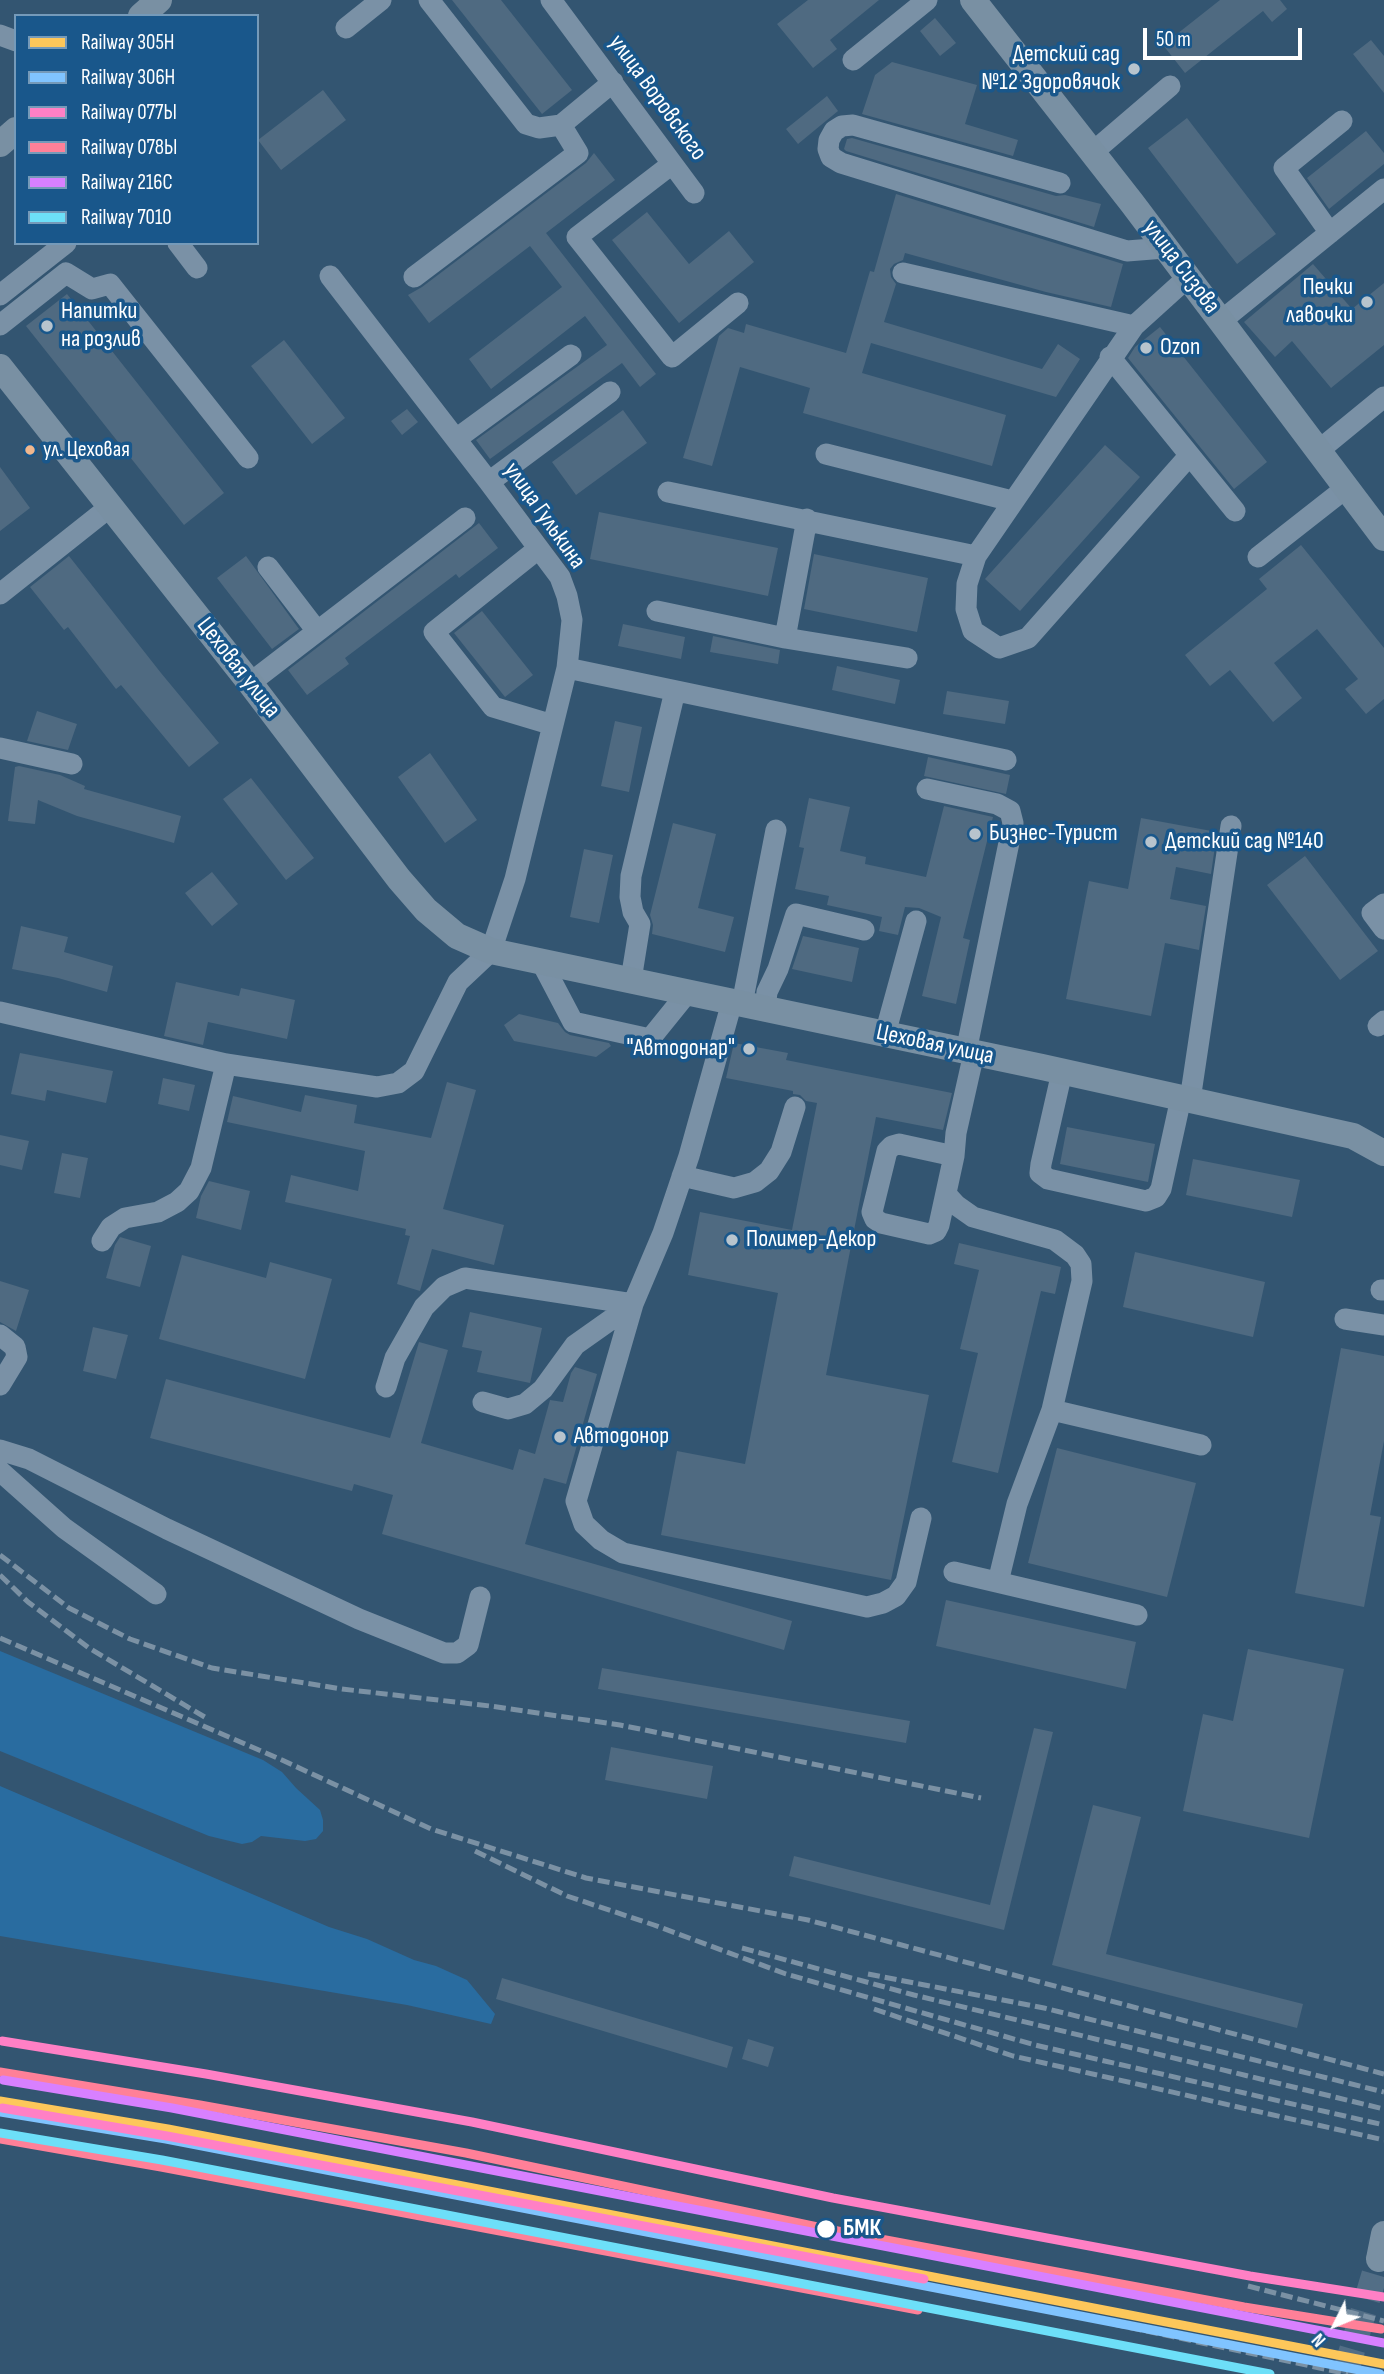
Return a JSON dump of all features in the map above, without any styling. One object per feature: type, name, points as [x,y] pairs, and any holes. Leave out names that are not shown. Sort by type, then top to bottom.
[{"type":"main road","points":[[143,14],[159,0]]},
{"type":"main road","name":"улица Сизова","points":[[974,0],[1093,152],[1384,538]]},
{"type":"main road","points":[[0,144],[14,132]]},
{"type":"main road","name":"Цеховая улица","points":[[0,367],[250,683],[399,879],[426,910],[457,936],[491,951],[1353,1136],[1382,1150]]},
{"type":"street","points":[[346,28],[381,0]]},
{"type":"street","points":[[429,0],[526,124],[539,128],[561,125],[613,82]]},
{"type":"street","name":"улица Воровского","points":[[551,0],[694,193]]},
{"type":"street","points":[[853,60],[928,0]]},
{"type":"street","points":[[1093,152],[1170,86]]},
{"type":"street","points":[[1330,233],[1284,168],[1342,121]]},
{"type":"street","points":[[414,278],[578,153],[561,125]]},
{"type":"street","points":[[1060,183],[853,125],[842,126],[834,131],[828,140],[831,157],[841,163],[1127,251],[1165,248]]},
{"type":"street","points":[[672,164],[577,237],[672,357],[738,303]]},
{"type":"street","points":[[1221,321],[1384,189]]},
{"type":"street","points":[[0,295],[63,245]]},
{"type":"street","points":[[180,245],[197,268]]},
{"type":"street","points":[[0,325],[66,273],[92,289],[110,284],[248,458]]},
{"type":"street","points":[[903,273],[1134,326]]},
{"type":"street","name":"улица Гулькина","points":[[330,276],[489,482],[559,578],[567,596],[572,620],[567,668],[515,879],[491,951]]},
{"type":"street","points":[[1187,278],[1134,326],[1110,357],[976,556],[967,584],[967,609],[973,631],[999,649],[1028,639],[1189,456]]},
{"type":"street","points":[[456,439],[570,355]]},
{"type":"street","points":[[1110,357],[1235,511]]},
{"type":"street","points":[[489,482],[610,391]]},
{"type":"street","points":[[1318,451],[1384,397]]},
{"type":"street","points":[[826,454],[1012,501]]},
{"type":"street","points":[[1258,557],[1346,488]]},
{"type":"street","points":[[668,492],[976,556]]},
{"type":"street","points":[[0,594],[111,506]]},
{"type":"street","points":[[250,683],[465,518]]},
{"type":"street","points":[[785,638],[807,519]]},
{"type":"street","points":[[538,549],[434,632],[493,707],[553,725]]},
{"type":"street","points":[[268,566],[317,631]]},
{"type":"street","points":[[657,611],[785,638],[907,658]]},
{"type":"street","points":[[567,668],[1006,760]]},
{"type":"street","points":[[631,980],[640,924],[633,912],[630,897],[631,876],[675,691]]},
{"type":"street","points":[[0,748],[72,764]]},
{"type":"street","points":[[926,789],[996,804],[1010,811],[1013,823],[970,1053],[954,1156],[939,1225],[929,1234],[881,1223],[875,1219],[872,1212],[887,1151],[892,1146],[899,1144],[954,1156]]},
{"type":"street","points":[[1062,1072],[1040,1173],[1048,1180],[1146,1201],[1156,1197],[1161,1189],[1186,1099],[1231,827]]},
{"type":"street","points":[[776,830],[746,1005],[663,1233],[633,1304],[576,1501],[584,1524],[601,1540],[623,1553],[867,1607],[883,1604],[897,1597],[906,1582],[921,1518]]},
{"type":"street","points":[[1384,905],[1372,914],[1384,929]]},
{"type":"street","points":[[746,1005],[767,992],[778,969],[796,914],[864,930]]},
{"type":"street","points":[[885,1034],[916,921]]},
{"type":"street","points":[[0,1012],[226,1063],[377,1087],[398,1083],[414,1071],[458,982],[491,951]]},
{"type":"street","points":[[542,962],[573,1022],[650,1039],[688,992]]},
{"type":"street","points":[[103,1241],[111,1227],[125,1218],[158,1212],[177,1202],[189,1191],[201,1168],[226,1063]]},
{"type":"street","points":[[682,1176],[734,1188],[755,1182],[769,1171],[781,1152],[794,1107]]},
{"type":"street","points":[[946,1195],[974,1217],[1055,1240],[1075,1255],[1081,1264],[1082,1281],[1052,1410],[1017,1504],[998,1582]]},
{"type":"street","points":[[386,1387],[395,1359],[424,1307],[444,1287],[465,1278],[633,1304]]},
{"type":"street","points":[[483,1402],[508,1409],[525,1404],[543,1389],[575,1345],[633,1304]]},
{"type":"street","points":[[1345,1319],[1384,1325]]},
{"type":"street","points":[[0,1335],[15,1347],[18,1357],[0,1385]]},
{"type":"street","points":[[1052,1410],[1201,1445]]},
{"type":"street","points":[[0,1450],[29,1459],[167,1529],[359,1619],[444,1653],[457,1653],[468,1645],[480,1597]]},
{"type":"street","points":[[0,1471],[65,1528],[156,1594]]},
{"type":"street","points":[[954,1572],[1138,1615]]},
{"type":"shaded area","points":[[0,1651],[263,1760],[282,1772],[320,1810],[323,1831],[316,1839],[305,1841],[261,1836],[242,1844],[209,1836],[0,1751]]},
{"type":"shaded area","points":[[0,1786],[329,1927],[367,1939],[467,1980],[495,2014],[491,2024],[407,2005],[0,1936]]},
{"type":"building","points":[[452,0],[501,0],[572,90],[542,114]]},
{"type":"building","points":[[808,0],[879,0],[830,40],[837,49],[813,68],[777,24]]},
{"type":"building","points":[[1220,0],[1280,0],[1287,9],[1272,22],[1263,11],[1185,73],[1163,45]]},
{"type":"building","points":[[935,18],[956,43],[940,56],[920,31]]},
{"type":"building","points":[[1371,40],[1384,56],[1384,93],[1353,54]]},
{"type":"building","points":[[892,62],[977,85],[965,124],[1018,140],[1013,156],[862,114],[875,75]]},
{"type":"building","points":[[323,90],[346,120],[281,170],[259,139]]},
{"type":"building","points":[[827,96],[838,111],[798,144],[786,129]]},
{"type":"building","points":[[1187,118],[1276,234],[1237,264],[1148,148]]},
{"type":"building","points":[[1366,131],[1384,153],[1384,164],[1329,209],[1307,178]]},
{"type":"building","points":[[852,138],[1056,196],[1065,195],[1101,204],[1094,227],[846,151],[844,149],[847,139]]},
{"type":"building","points":[[594,153],[615,180],[546,233],[656,374],[640,387],[622,363],[490,459],[476,440],[607,345],[585,316],[491,389],[469,359],[562,287],[530,246],[429,323],[408,295],[586,163]]},
{"type":"building","points":[[896,194],[1123,264],[1111,307],[905,253],[903,260],[890,269],[896,284],[884,322],[1042,369],[1058,344],[1080,359],[1056,397],[871,343],[862,373],[1006,415],[992,466],[803,413],[810,388],[740,367],[712,466],[683,458],[719,336],[728,328],[744,333],[746,324],[846,353],[870,271],[874,272]]},
{"type":"building","points":[[647,212],[689,264],[729,231],[754,262],[679,323],[612,240]]},
{"type":"building","points":[[1313,264],[1352,309],[1384,283],[1384,345],[1331,388],[1292,341],[1275,357],[1244,322]]},
{"type":"building","points":[[67,294],[224,493],[184,525],[26,326]]},
{"type":"building","points":[[1160,327],[1267,462],[1234,489],[1128,358],[1135,347]]},
{"type":"building","points":[[284,340],[345,418],[312,444],[251,366]]},
{"type":"building","points":[[407,409],[418,422],[402,435],[391,421]]},
{"type":"building","points":[[623,410],[647,443],[576,495],[552,462]]},
{"type":"building","points":[[1105,445],[1140,477],[1020,611],[985,579]]},
{"type":"building","points":[[0,467],[30,508],[0,531]]},
{"type":"building","points":[[599,512],[778,548],[768,596],[590,559]]},
{"type":"building","points":[[479,523],[498,548],[459,578],[456,574],[345,658],[349,664],[307,695],[288,670]]},
{"type":"building","points":[[1301,545],[1384,648],[1384,699],[1366,714],[1345,689],[1358,679],[1317,629],[1274,663],[1302,698],[1273,722],[1230,670],[1210,686],[1185,655],[1267,589],[1259,579]]},
{"type":"building","points":[[814,554],[928,578],[917,632],[804,609]]},
{"type":"building","points":[[69,556],[219,743],[189,767],[121,685],[116,689],[68,627],[64,630],[30,587]]},
{"type":"building","points":[[246,556],[299,629],[272,649],[217,578]]},
{"type":"building","points":[[482,611],[533,675],[505,697],[454,633]]},
{"type":"building","points":[[623,624],[685,637],[681,659],[618,646]]},
{"type":"building","points":[[713,636],[780,650],[778,664],[710,652]]},
{"type":"building","points":[[837,666],[900,680],[895,704],[832,690]]},
{"type":"building","points":[[947,691],[1009,701],[1005,724],[943,714]]},
{"type":"building","points":[[37,711],[77,724],[68,750],[27,741]]},
{"type":"building","points":[[615,721],[642,727],[629,792],[601,786]]},
{"type":"building","points":[[430,753],[477,820],[445,843],[398,777]]},
{"type":"building","points":[[928,757],[1010,775],[1006,794],[924,776]]},
{"type":"building","points":[[15,767],[60,775],[85,786],[84,789],[181,816],[174,843],[77,816],[38,800],[35,824],[8,821]]},
{"type":"building","points":[[251,778],[314,858],[286,880],[223,799]]},
{"type":"building","points":[[809,798],[850,807],[840,851],[866,857],[865,864],[926,877],[944,806],[993,817],[963,938],[970,940],[956,1004],[922,996],[941,917],[919,908],[905,907],[898,935],[879,931],[882,917],[827,905],[829,896],[795,889],[804,848],[799,847]]},
{"type":"building","points":[[1141,818],[1217,832],[1211,874],[1176,867],[1170,899],[1206,906],[1199,950],[1165,943],[1151,1016],[1066,999],[1089,881],[1128,889]]},
{"type":"building","points":[[673,823],[716,834],[698,908],[734,917],[725,952],[652,934],[650,915]]},
{"type":"building","points":[[584,849],[613,855],[599,923],[570,917]]},
{"type":"building","points":[[1305,856],[1378,951],[1340,980],[1267,885]]},
{"type":"building","points":[[212,872],[238,904],[212,926],[185,893]]},
{"type":"building","points":[[21,926],[68,937],[64,952],[113,966],[107,992],[12,969]]},
{"type":"building","points":[[803,936],[859,948],[852,982],[792,969]]},
{"type":"building","points":[[176,982],[239,996],[241,988],[295,1000],[287,1039],[208,1022],[203,1045],[164,1036]]},
{"type":"building","points":[[519,1014],[558,1023],[570,1035],[609,1043],[611,1046],[596,1057],[514,1041],[504,1025]]},
{"type":"building","points":[[734,1043],[788,1053],[786,1060],[952,1093],[943,1130],[876,1117],[826,1375],[929,1395],[891,1580],[661,1535],[677,1451],[745,1464],[778,1293],[688,1275],[700,1212],[792,1230],[817,1103],[806,1101],[800,1095],[793,1094],[793,1091],[726,1078]]},
{"type":"building","points":[[20,1053],[113,1071],[106,1103],[47,1090],[45,1101],[11,1094]]},
{"type":"building","points":[[163,1078],[195,1085],[189,1111],[158,1104]]},
{"type":"building","points":[[447,1082],[476,1090],[443,1209],[504,1225],[494,1265],[432,1249],[420,1291],[397,1284],[410,1236],[405,1235],[406,1229],[285,1202],[291,1175],[358,1191],[365,1151],[227,1122],[233,1096],[301,1112],[305,1095],[357,1105],[354,1123],[431,1138]]},
{"type":"building","points":[[1067,1127],[1155,1144],[1148,1182],[1060,1164]]},
{"type":"building","points":[[0,1135],[29,1141],[22,1170],[0,1165]]},
{"type":"building","points":[[62,1153],[88,1158],[80,1198],[54,1193]]},
{"type":"building","points":[[1193,1159],[1300,1180],[1292,1217],[1186,1195]]},
{"type":"building","points":[[209,1181],[250,1191],[241,1230],[196,1218],[201,1196]]},
{"type":"building","points":[[120,1237],[151,1246],[140,1287],[106,1278],[115,1245]]},
{"type":"building","points":[[959,1243],[1061,1267],[1055,1294],[1041,1291],[998,1473],[952,1462],[978,1353],[960,1349],[979,1270],[954,1264]]},
{"type":"building","points":[[1135,1252],[1265,1282],[1253,1337],[1123,1307]]},
{"type":"building","points":[[182,1255],[266,1278],[270,1262],[332,1279],[305,1379],[159,1339]]},
{"type":"building","points":[[0,1281],[29,1290],[16,1331],[0,1322]]},
{"type":"building","points":[[470,1312],[542,1328],[530,1383],[477,1372],[482,1351],[462,1347]]},
{"type":"building","points":[[93,1327],[128,1335],[116,1379],[83,1371]]},
{"type":"building","points":[[419,1342],[448,1350],[421,1443],[513,1470],[519,1449],[535,1454],[550,1400],[563,1402],[575,1367],[597,1374],[566,1484],[544,1478],[525,1544],[792,1621],[784,1650],[382,1534],[393,1495],[354,1484],[352,1491],[150,1438],[166,1379],[390,1438]]},
{"type":"building","points":[[1341,1348],[1384,1356],[1384,1441],[1370,1515],[1381,1517],[1364,1607],[1295,1593]]},
{"type":"building","points":[[1057,1448],[1196,1483],[1167,1597],[1028,1563]]},
{"type":"building","points":[[946,1600],[1136,1642],[1126,1689],[936,1646]]},
{"type":"building","points":[[1248,1649],[1344,1669],[1309,1838],[1183,1811],[1203,1714],[1233,1721]]},
{"type":"building","points":[[602,1668],[910,1721],[906,1743],[598,1689]]},
{"type":"building","points":[[1034,1728],[1053,1732],[1004,1930],[789,1876],[794,1856],[990,1905]]},
{"type":"building","points":[[611,1747],[713,1766],[707,1799],[605,1780]]},
{"type":"building","points":[[1093,1805],[1141,1817],[1106,1954],[1303,2004],[1297,2028],[1052,1965]]},
{"type":"building","points":[[502,1978],[733,2047],[727,2068],[496,1999]]},
{"type":"building","points":[[748,2039],[774,2047],[768,2067],[742,2059]]},
{"type":"tunnel","points":[[1345,2374],[1379,2259]]},
{"type":"railway","points":[[0,1555],[69,1608],[130,1639],[212,1668],[342,1689],[490,1706],[620,1725],[981,1798]]},
{"type":"railway","points":[[0,1575],[28,1602],[89,1648],[208,1719]]},
{"type":"railway","points":[[0,1638],[282,1760],[431,1829],[586,1878],[808,1920],[1384,2074]]},
{"type":"railway","points":[[475,1851],[567,1896],[786,1974],[1035,2045],[1384,2125]]},
{"type":"railway","points":[[742,1948],[914,1995],[1384,2109]]},
{"type":"railway","points":[[868,1974],[1044,2008],[1384,2092]]},
{"type":"railway","points":[[874,2009],[1013,2056],[1384,2140]]},
{"type":"railway","points":[[1248,2286],[1384,2321]]},
{"type":"railway","points":[[1113,2324],[1348,2374]]},
{"type":"rail line","name":"077Ы","points":[[2,2041],[206,2074],[472,2122],[833,2198],[1250,2276],[1384,2297]]},
{"type":"rail line","name":"078Ы","points":[[0,2072],[466,2153],[827,2229],[1244,2307],[1381,2329]]},
{"type":"rail line","name":"216С","points":[[3,2080],[172,2108],[1384,2343]]},
{"type":"rail line","name":"305Н","points":[[0,2101],[168,2129],[1384,2364]]},
{"type":"rail line","name":"077Ы","points":[[2,2108],[167,2136],[924,2279]]},
{"type":"rail line","name":"306Н","points":[[0,2112],[166,2139],[1380,2374]]},
{"type":"rail line","name":"7010","points":[[0,2133],[162,2160],[1270,2374]]},
{"type":"rail line","name":"078Ы","points":[[0,2139],[918,2310]]},
{"type":"place","name":"Детский сад №12 Здоровячок","points":[[1134,69]]},
{"type":"place","name":"Печки лавочки","points":[[1367,302]]},
{"type":"place","name":"Напитки на розлив","points":[[47,326]]},
{"type":"place","name":"Ozon","points":[[1146,348]]},
{"type":"place","name":"ул. Цеховая","points":[[30,450]]},
{"type":"place","name":"Бизнес-Турист","points":[[975,834]]},
{"type":"place","name":"Детский сад №140","points":[[1151,842]]},
{"type":"place","name":"\"Автодонар\"","points":[[749,1049]]},
{"type":"place","name":"Полимер-Декор","points":[[732,1240]]},
{"type":"place","name":"Автодонор","points":[[560,1437]]},
{"type":"place","name":"БМК","points":[[826,2229]]}]
